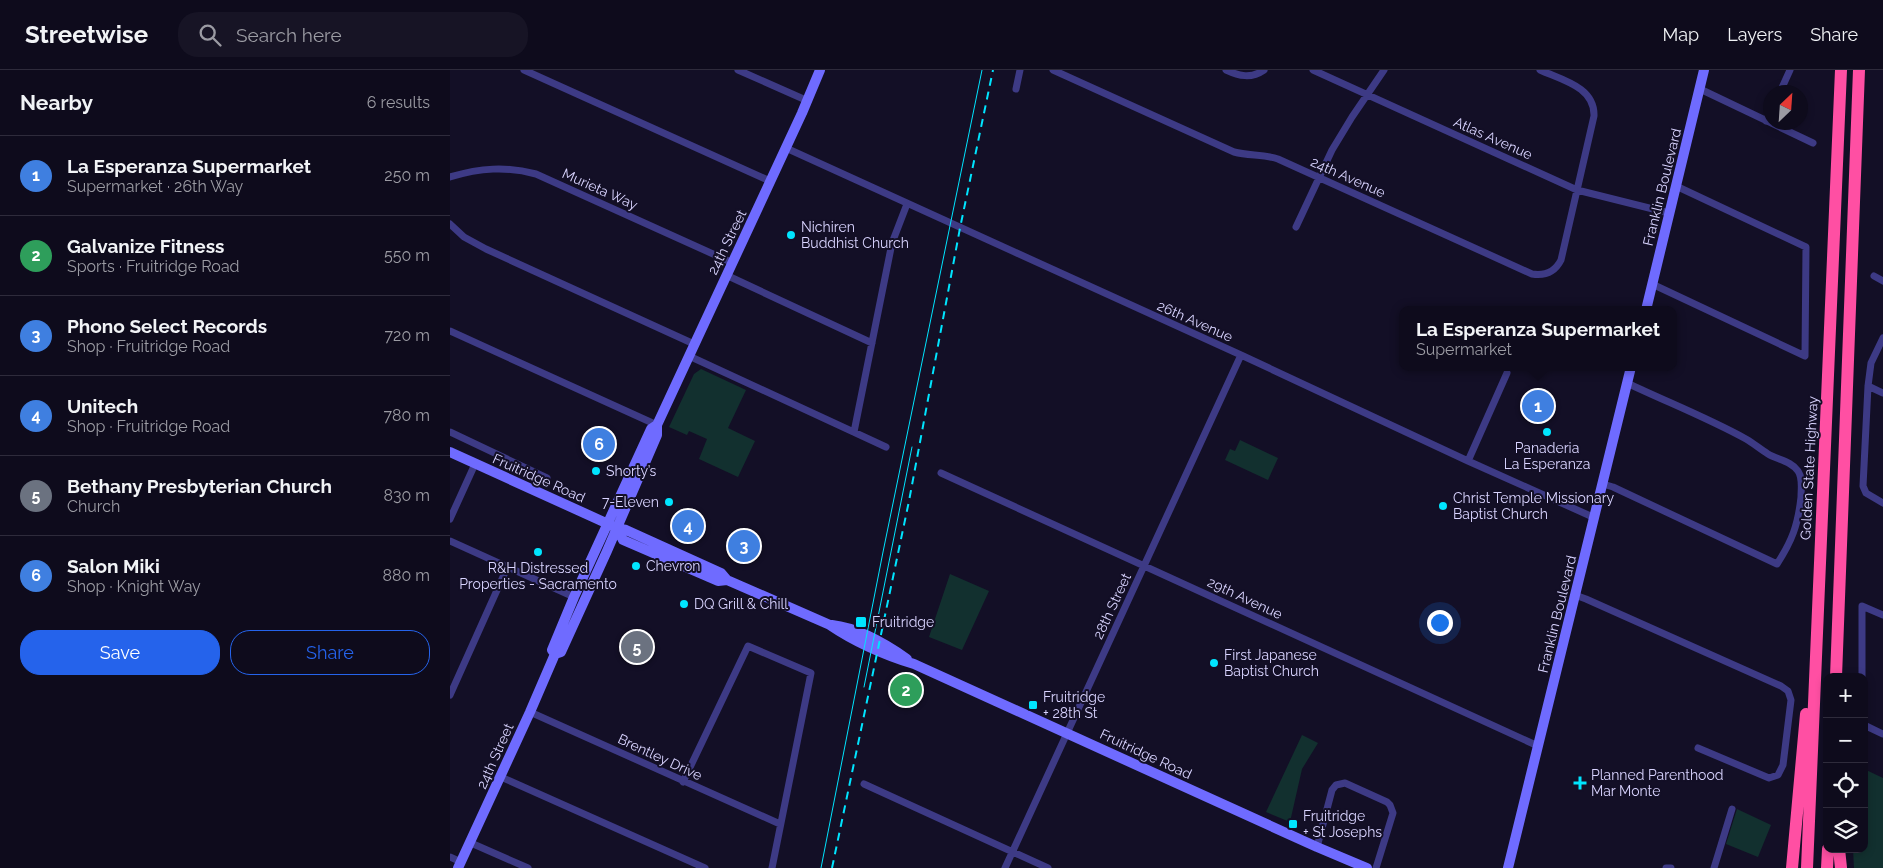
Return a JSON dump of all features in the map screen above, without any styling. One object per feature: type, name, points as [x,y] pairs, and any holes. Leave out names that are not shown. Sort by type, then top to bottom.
[{"type":"highway","name":"Golden State Highway","points":[[1806,868],[1841,70]]},
{"type":"highway","points":[[1836,673],[1859,70]]},
{"type":"highway","points":[[1792,868],[1805,721],[1817,640]]},
{"type":"highway","points":[[1827,868],[1828,853]]},
{"type":"highway","points":[[1839,853],[1840,868]]},
{"type":"main road","name":"24th Street","points":[[460,865],[555,654],[560,652],[651,430],[657,425],[808,101],[820,70]]},
{"type":"main road","name":"Franklin Boulevard","points":[[1647,306],[1704,70]]},
{"type":"main road","name":"Franklin Boulevard","points":[[1507,867],[1630,371]]},
{"type":"main road","name":"Fruitridge Road","points":[[450,452],[613,526],[622,540],[718,581],[727,580],[830,625],[842,634],[892,657],[914,664],[1317,847],[1368,868]]},
{"type":"main road","name":"24th Street","points":[[555,654],[552,650],[574,597],[613,526]]},
{"type":"street","points":[[524,70],[538,73],[770,181]]},
{"type":"street","points":[[738,70],[808,101]]},
{"type":"street","points":[[1016,89],[1020,70]]},
{"type":"street","name":"24th Avenue","points":[[1054,70],[1234,152],[1272,157],[1532,274],[1539,275],[1554,269],[1561,260],[1577,190]]},
{"type":"street","points":[[1226,70],[1236,75],[1248,76],[1264,70]]},
{"type":"street","name":"Atlas Avenue","points":[[1313,70],[1577,190],[1669,213]]},
{"type":"street","points":[[1296,227],[1342,133],[1384,70]]},
{"type":"street","points":[[1540,70],[1581,89],[1593,102],[1594,116],[1577,190]]},
{"type":"street","points":[[1783,85],[1790,70]]},
{"type":"street","points":[[1700,90],[1763,120]]},
{"type":"street","points":[[1785,130],[1813,143]]},
{"type":"street","name":"26th Avenue","points":[[786,148],[1241,355],[1468,462],[1594,518]]},
{"type":"street","name":"Murieta Way","points":[[450,177],[493,168],[515,169],[536,174],[732,263]]},
{"type":"street","points":[[1652,284],[1805,356],[1806,248],[1676,186]]},
{"type":"street","points":[[854,432],[892,243],[907,204]]},
{"type":"street","points":[[450,224],[464,237],[486,249],[694,344]]},
{"type":"street","points":[[726,276],[872,343]]},
{"type":"street","points":[[1874,276],[1883,281]]},
{"type":"street","points":[[450,331],[657,425]]},
{"type":"street","points":[[1883,338],[1871,363],[1868,386],[1863,486],[1866,493],[1883,503]]},
{"type":"street","name":"28th Street","points":[[1005,868],[1241,355]]},
{"type":"street","points":[[689,356],[886,447]]},
{"type":"street","points":[[1468,462],[1507,373]]},
{"type":"street","points":[[1603,484],[1777,564],[1791,541],[1799,518],[1802,485],[1797,470],[1790,464],[1769,455],[1739,436],[1628,383]]},
{"type":"street","points":[[1868,386],[1883,393]]},
{"type":"street","points":[[450,432],[547,478]]},
{"type":"street","points":[[450,519],[475,464]]},
{"type":"street","name":"29th Avenue","points":[[941,473],[1538,746]]},
{"type":"street","points":[[450,541],[574,597]]},
{"type":"street","points":[[450,694],[507,568]]},
{"type":"street","points":[[1575,595],[1781,686],[1788,691],[1791,700],[1783,765],[1778,775],[1769,778],[1698,748]]},
{"type":"street","points":[[1862,673],[1862,606],[1883,615]]},
{"type":"street","points":[[683,782],[748,646],[811,673],[772,868]]},
{"type":"street","name":"Brentley Drive","points":[[530,712],[780,824]]},
{"type":"street","points":[[1868,727],[1883,734]]},
{"type":"street","points":[[501,777],[705,868]]},
{"type":"street","points":[[1317,847],[1332,790],[1336,785],[1345,783],[1387,802],[1392,808],[1393,812],[1376,868]]},
{"type":"street","points":[[864,784],[1048,868]]},
{"type":"street","points":[[1714,868],[1732,809]]},
{"type":"street","points":[[471,843],[528,868]]},
{"type":"street","points":[[450,857],[460,865]]},
{"type":"street","points":[[1666,868],[1671,868]]},
{"type":"green space","points":[[701,369],[746,390],[728,428],[755,441],[738,477],[699,459],[707,439],[689,431],[687,435],[669,427],[694,374]]},
{"type":"green space","points":[[1240,440],[1278,458],[1268,480],[1225,460],[1230,449],[1235,451]]},
{"type":"green space","points":[[950,574],[989,591],[962,650],[929,637]]},
{"type":"green space","points":[[1302,735],[1318,743],[1302,769],[1290,822],[1266,812]]},
{"type":"green space","points":[[1868,771],[1883,778],[1883,868],[1854,868],[1853,853],[1868,853]]},
{"type":"green space","points":[[1737,809],[1771,825],[1758,857],[1726,844]]},
{"type":"tram line","points":[[821,868],[883,552],[982,70]]},
{"type":"tram line","points":[[864,687],[912,447]]},
{"type":"railway","points":[[832,868],[909,501],[960,228],[993,70]]},
{"type":"place","name":"Nichiren Buddhist Church","points":[[791,235]]},
{"type":"place","name":"La Esperanza Supermarket","points":[[1538,406]]},
{"type":"place","name":"Panaderia La Esperanza","points":[[1547,432]]},
{"type":"place","name":"Salon Miki","points":[[599,444]]},
{"type":"place","name":"Shorty’s","points":[[596,471]]},
{"type":"place","name":"7-Eleven","points":[[669,502]]},
{"type":"place","name":"Christ Temple Missionary Baptist Church","points":[[1443,506]]},
{"type":"place","name":"Unitech","points":[[688,526]]},
{"type":"place","name":"Phono Select Records","points":[[744,546]]},
{"type":"place","name":"R&H Distressed Properties - Sacramento","points":[[538,552]]},
{"type":"place","name":"Chevron","points":[[636,566]]},
{"type":"place","name":"DQ Grill & Chill","points":[[684,604]]},
{"type":"place","name":"Fruitridge","points":[[861,622]]},
{"type":"place","name":"Bethany Presbyterian Church","points":[[637,647]]},
{"type":"place","name":"First Japanese Baptist Church","points":[[1214,663]]},
{"type":"place","name":"Galvanize Fitness","points":[[906,690]]},
{"type":"place","name":"Fruitridge + 28th St","points":[[1033,705]]},
{"type":"place","name":"Planned Parenthood Mar Monte","points":[[1580,783]]},
{"type":"place","name":"Fruitridge + St Josephs","points":[[1293,824]]}]
